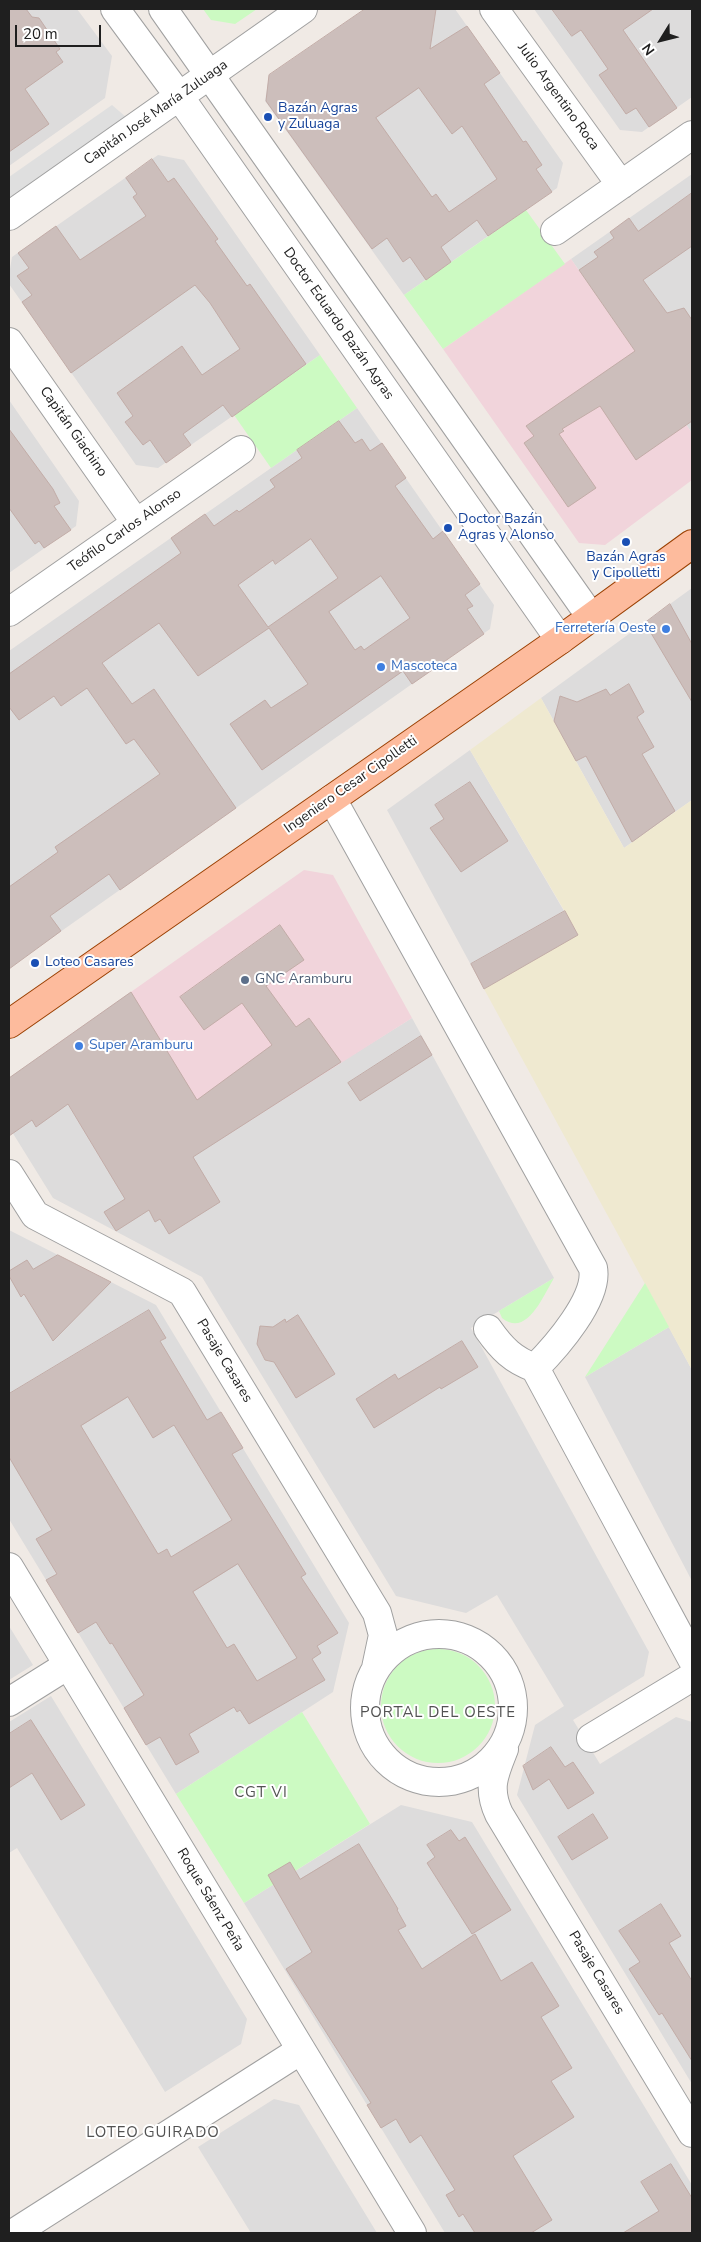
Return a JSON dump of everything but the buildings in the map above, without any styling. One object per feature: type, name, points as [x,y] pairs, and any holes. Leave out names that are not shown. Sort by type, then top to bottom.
[{"type":"main road","name":"Ingeniero Cesar Cipolletti","points":[[9,1024],[560,640],[692,544]]},
{"type":"street","name":"Doctor Eduardo Bazán Agras","points":[[115,9],[179,96],[560,640]]},
{"type":"street","points":[[163,9],[591,617]]},
{"type":"street","name":"Capitán José María Zuluaga","points":[[9,216],[302,9]]},
{"type":"street","name":"Julio Argentino Roca","points":[[494,9],[621,185]]},
{"type":"street","points":[[556,231],[692,135]]},
{"type":"street","name":"Capitán Giachino","points":[[9,342],[136,523]]},
{"type":"street","name":"Teófilo Carlos Alonso","points":[[9,612],[240,450]]},
{"type":"street","points":[[332,799],[593,1268],[594,1276],[589,1296],[557,1345],[535,1368]]},
{"type":"street","name":"Pasaje Casares","points":[[9,1174],[35,1215],[182,1292],[377,1613],[383,1635],[376,1668]]},
{"type":"street","points":[[488,1330],[500,1346],[510,1355],[519,1362],[535,1368],[692,1658]]},
{"type":"street","name":"Roque Sáenz Peña","points":[[9,1567],[412,2233]]},
{"type":"street","name":"Pasaje Casares","points":[[377,1613],[400,1629],[430,1634],[452,1634],[474,1642],[493,1656],[506,1675],[513,1697],[513,1720],[494,1773],[492,1788],[494,1802],[499,1814],[692,2133]]},
{"type":"street","name":"Pasaje Casares","points":[[430,1634],[413,1638],[398,1645],[385,1655],[376,1668],[366,1690],[364,1715],[370,1738],[383,1758],[402,1773],[425,1782],[449,1783],[480,1795],[499,1814]]},
{"type":"street","points":[[9,1702],[68,1665]]},
{"type":"street","points":[[591,1738],[692,1677]]},
{"type":"street","name":"Pasaje Casares","points":[[449,1783],[472,1776],[492,1762],[506,1742]]},
{"type":"street","points":[[14,2233],[301,2050]]},
{"type":"shaded area","points":[[9,9],[77,9],[112,56],[105,98],[9,166]]},
{"type":"shaded area","points":[[365,9],[455,9],[563,163],[557,188],[404,295],[265,101],[269,76]]},
{"type":"shaded area","points":[[534,9],[692,9],[692,97],[642,132],[620,130]]},
{"type":"shaded area","points":[[112,105],[126,117],[9,199],[9,177]]},
{"type":"shaded area","points":[[158,155],[184,160],[320,355],[158,468],[136,465],[9,284],[9,275],[12,257]]},
{"type":"shaded area","points":[[692,174],[692,433],[571,259]]},
{"type":"shaded area","points":[[571,259],[692,433],[692,480],[605,545],[579,543],[443,349]]},
{"type":"shaded area","points":[[9,400],[79,501],[76,526],[9,573]]},
{"type":"shaded area","points":[[357,408],[494,605],[490,629],[9,968],[9,651]]},
{"type":"shaded area","points":[[692,588],[692,800],[624,848],[541,698]]},
{"type":"shaded area","points":[[541,698],[624,848],[692,800],[692,1370],[484,989],[578,934],[470,750]]},
{"type":"shaded area","points":[[470,750],[578,935],[484,989],[387,810]]},
{"type":"shaded area","name":"GNC Aramburu","points":[[304,870],[333,875],[412,1018],[221,1139],[196,1100],[104,1164],[40,1056]]},
{"type":"shaded area","points":[[412,1018],[554,1278],[471,1328],[649,1652],[644,1676],[573,1720],[600,1764],[676,1717],[692,1722],[692,2084],[517,1795],[535,1725],[564,1706],[497,1595],[466,1613],[396,1596],[202,1277],[53,1198],[9,1127],[9,1078],[40,1056],[104,1164],[341,1062]]},
{"type":"shaded area","points":[[9,1230],[156,1305],[349,1623],[333,1692],[176,1794],[9,1519]]},
{"type":"shaded area","points":[[669,1327],[692,1370],[692,1581],[585,1377]]},
{"type":"shaded area","points":[[9,1626],[33,1665],[9,1680]]},
{"type":"shaded area","points":[[51,1696],[247,2019],[241,2044],[165,2092],[17,1848],[9,1853],[9,1722]]},
{"type":"shaded area","points":[[401,1805],[472,1822],[692,2185],[692,2233],[445,2233],[244,1903]]},
{"type":"shaded area","points":[[274,2099],[299,2105],[377,2233],[251,2233],[198,2147]]},
{"type":"green space","points":[[203,9],[257,9],[235,24],[211,20]]},
{"type":"green space","points":[[526,210],[565,264],[443,349],[404,295]]},
{"type":"green space","points":[[320,355],[357,408],[271,468],[234,415]]},
{"type":"green space","points":[[554,1278],[539,1304],[527,1319],[519,1323],[511,1323],[502,1318],[499,1311]]},
{"type":"green space","points":[[645,1283],[669,1327],[585,1377]]},
{"type":"green space","points":[[438,1649],[460,1654],[478,1666],[490,1684],[495,1706],[490,1728],[478,1746],[460,1758],[438,1763],[416,1758],[398,1746],[386,1728],[381,1706],[386,1684],[398,1666],[416,1654]]},
{"type":"green space","points":[[302,1712],[370,1824],[244,1903],[176,1794]]},
{"type":"place","name":"Bazán Agras y Zuluaga","points":[[268,117]]},
{"type":"place","name":"Doctor Bazán Agras y Alonso","points":[[448,528]]},
{"type":"place","name":"Bazán Agras y Cipolletti","points":[[626,542]]},
{"type":"place","name":"Ferretería Oeste","points":[[666,629]]},
{"type":"place","name":"Mascoteca","points":[[381,667]]},
{"type":"place","name":"Loteo Casares","points":[[35,963]]},
{"type":"place","name":"GNC Aramburu","points":[[245,980]]},
{"type":"place","name":"Super Aramburu","points":[[79,1046]]},
{"type":"district","name":"PORTAL DEL OESTE","points":[[438,1713]]},
{"type":"district","name":"CGT VI","points":[[261,1793]]},
{"type":"district","name":"LOTEO GUIRADO","points":[[153,2133]]}]
